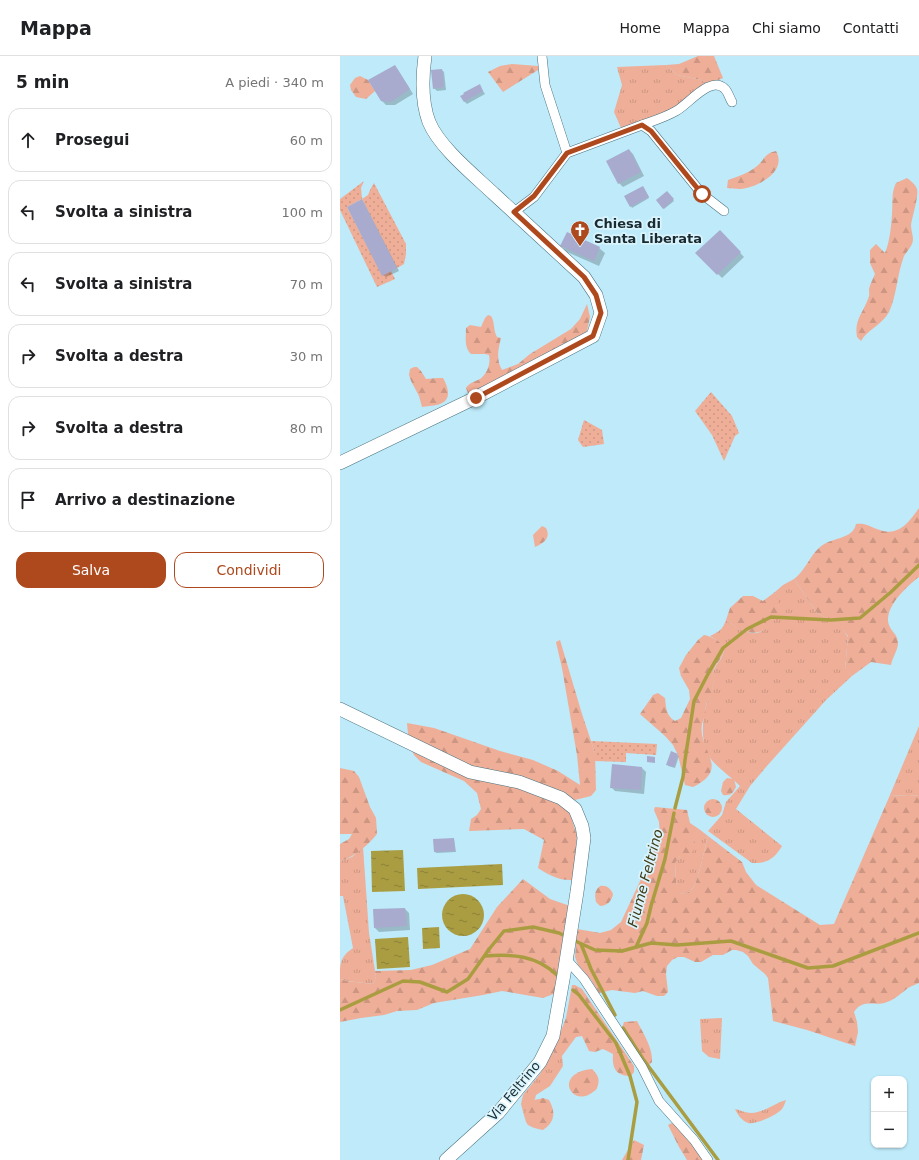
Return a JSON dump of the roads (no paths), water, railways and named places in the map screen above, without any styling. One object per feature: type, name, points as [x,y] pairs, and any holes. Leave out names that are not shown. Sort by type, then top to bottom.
[{"type":"street","points":[[340,463],[476,398],[593,336],[601,313],[596,295],[584,277],[455,157],[436,134],[429,122],[425,105],[422,81],[425,56]]},
{"type":"street","points":[[542,56],[545,85],[567,153]]},
{"type":"street","points":[[514,212],[534,196],[567,153],[678,111],[707,87],[717,85],[725,88],[732,102]]},
{"type":"street","points":[[642,125],[651,131],[702,194],[724,211]]},
{"type":"street","name":"Via Feltrino","points":[[340,709],[470,772],[519,782],[561,798],[575,809],[582,826],[584,838],[575,904],[567,960],[553,1036],[540,1062],[498,1113],[446,1160]]},
{"type":"street","points":[[567,960],[584,979],[642,1067],[659,1101],[694,1140],[708,1160]]},
{"type":"water","points":[[403,850],[405,891],[372,892],[371,851]]},
{"type":"water","points":[[502,864],[503,885],[418,889],[417,868]]},
{"type":"water","points":[[463,894],[478,900],[484,915],[478,930],[463,936],[448,930],[442,915],[448,900]]},
{"type":"water","points":[[439,927],[440,948],[423,949],[422,928]]},
{"type":"water","points":[[408,937],[410,967],[377,969],[375,939]]},
{"type":"waterway","name":"Fiume Feltrino","points":[[675,808],[683,777],[694,701],[723,648],[747,629],[771,617],[831,620],[860,618],[891,592],[919,565]]},
{"type":"waterway","name":"Fiume Feltrino","points":[[636,947],[647,923],[665,859],[674,813]]},
{"type":"waterway","name":"Fiume Feltrino","points":[[340,1010],[403,981],[420,982],[447,992],[468,979],[504,931],[533,927],[559,933],[567,937]]},
{"type":"waterway","points":[[573,940],[595,950],[622,951],[651,943],[677,945],[731,941],[808,968],[833,966],[919,933]]},
{"type":"waterway","points":[[581,944],[591,969],[615,1015]]},
{"type":"waterway","points":[[485,956],[505,955],[523,957],[541,963],[557,975]]},
{"type":"waterway","points":[[573,990],[579,995],[616,1043],[630,1076],[637,1102],[628,1160]]},
{"type":"waterway","points":[[623,1028],[643,1059],[718,1160]]},
{"type":"place","name":"Chiesa di Santa Liberata","points":[[580,247]]}]
